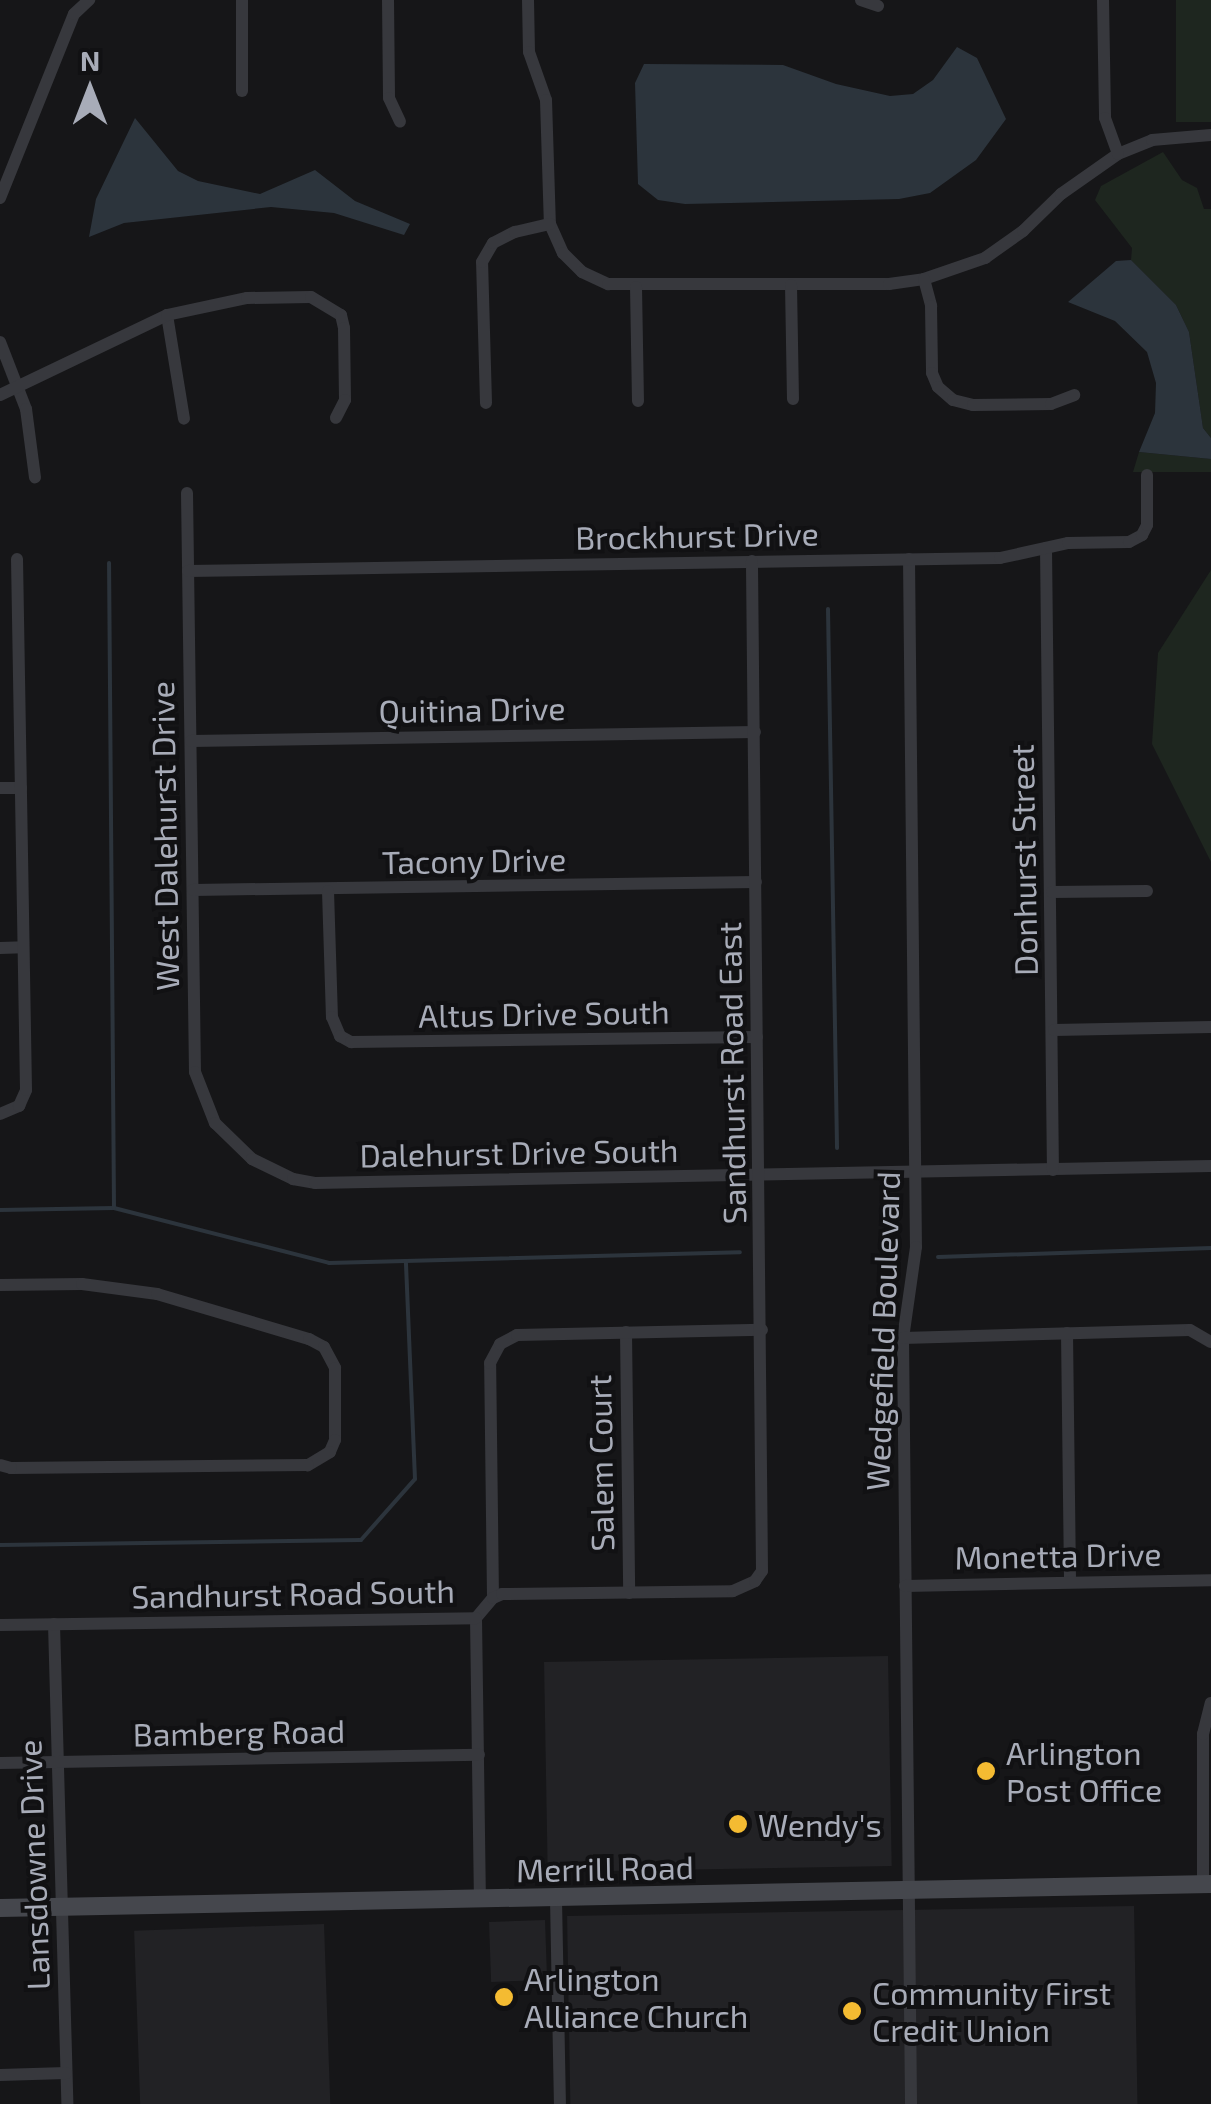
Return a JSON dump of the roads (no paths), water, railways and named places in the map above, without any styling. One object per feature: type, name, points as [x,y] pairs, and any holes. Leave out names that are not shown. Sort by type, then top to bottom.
[{"type":"main road","name":"Merrill Road","points":[[0,1908],[1207,1884]]},
{"type":"street","points":[[0,198],[74,14],[88,0]]},
{"type":"street","points":[[242,0],[242,91]]},
{"type":"street","points":[[388,0],[389,98],[400,122]]},
{"type":"street","points":[[528,0],[528,52],[546,100],[550,224],[563,253],[582,272],[608,284],[791,285],[924,280],[985,258],[1024,231],[1061,194],[1118,154],[1152,140],[1211,135]]},
{"type":"street","points":[[860,0],[878,6]]},
{"type":"street","points":[[1103,0],[1106,118],[1118,154]]},
{"type":"street","points":[[486,404],[482,262],[493,243],[514,232],[550,224]]},
{"type":"street","points":[[924,280],[930,306],[932,372],[938,387],[952,400],[973,405],[1051,404],[1074,395]]},
{"type":"street","points":[[791,285],[793,399]]},
{"type":"street","points":[[636,286],[638,401]]},
{"type":"street","points":[[0,395],[18,390],[116,336],[167,314],[247,298],[311,297],[341,315],[344,328],[345,400],[336,418]]},
{"type":"street","points":[[167,314],[184,418]]},
{"type":"street","points":[[0,342],[31,431],[36,477]]},
{"type":"street","name":"Brockhurst Drive","points":[[188,571],[1000,558],[1068,543],[1130,542],[1142,535],[1147,525],[1147,475]]},
{"type":"street","name":"West Dalehurst Drive","points":[[186,492],[195,1072],[215,1123],[252,1160]]},
{"type":"street","name":"Donhurst Street","points":[[1046,548],[1054,1170]]},
{"type":"street","points":[[0,1114],[19,1106],[26,1090],[17,559]]},
{"type":"street","name":"Wedgefield Boulevard","points":[[909,559],[916,1259],[903,1338],[911,2104]]},
{"type":"street","name":"Sandhurst Road East","points":[[752,561],[765,1559],[755,1581]]},
{"type":"street","points":[[0,628],[18,628]]},
{"type":"street","name":"Quitina Drive","points":[[190,741],[755,732]]},
{"type":"street","points":[[0,788],[21,788]]},
{"type":"street","name":"Tacony Drive","points":[[192,890],[756,882]]},
{"type":"street","name":"Altus Drive South","points":[[328,891],[332,1017],[336,1030],[358,1044],[757,1037]]},
{"type":"street","points":[[1052,892],[1147,891]]},
{"type":"street","points":[[0,948],[23,947]]},
{"type":"street","points":[[1054,1030],[1211,1027]]},
{"type":"street","name":"Dalehurst Drive South","points":[[252,1160],[281,1174],[315,1183],[1211,1166]]},
{"type":"street","points":[[0,1285],[82,1284],[156,1294],[310,1339],[324,1347],[335,1368],[334,1440],[323,1459],[308,1465],[11,1468],[0,1464]]},
{"type":"street","points":[[493,1598],[490,1363],[500,1344],[517,1335],[762,1330]]},
{"type":"street","points":[[903,1338],[1190,1330],[1210,1340]]},
{"type":"street","name":"Salem Court","points":[[626,1332],[629,1593]]},
{"type":"street","points":[[1068,1333],[1070,1582]]},
{"type":"street","name":"Monetta Drive","points":[[905,1586],[1211,1580]]},
{"type":"street","name":"Sandhurst Road South","points":[[0,1624],[476,1618],[493,1598],[734,1592],[755,1581]]},
{"type":"street","points":[[476,1618],[480,1900]]},
{"type":"street","name":"Lansdowne Drive","points":[[54,1624],[67,2104]]},
{"type":"street","points":[[1207,1884],[1204,1734],[1211,1702]]},
{"type":"street","name":"Bamberg Road","points":[[0,1764],[479,1755]]},
{"type":"street","points":[[556,1899],[560,2104]]},
{"type":"street","points":[[0,2075],[66,2073]]},
{"type":"waterway","points":[[0,1210],[114,1208],[109,563]]},
{"type":"waterway","points":[[828,609],[837,1148]]},
{"type":"waterway","points":[[114,1208],[329,1263],[740,1252]]},
{"type":"waterway","points":[[938,1257],[1211,1248]]},
{"type":"waterway","points":[[0,1545],[361,1540],[415,1479],[406,1261]]},
{"type":"place","name":"Arlington Post Office","points":[[986,1771]]},
{"type":"place","name":"Wendy's","points":[[738,1824]]},
{"type":"place","name":"Arlington Alliance Church","points":[[504,1997]]},
{"type":"place","name":"Community First Credit Union","points":[[852,2011]]}]
